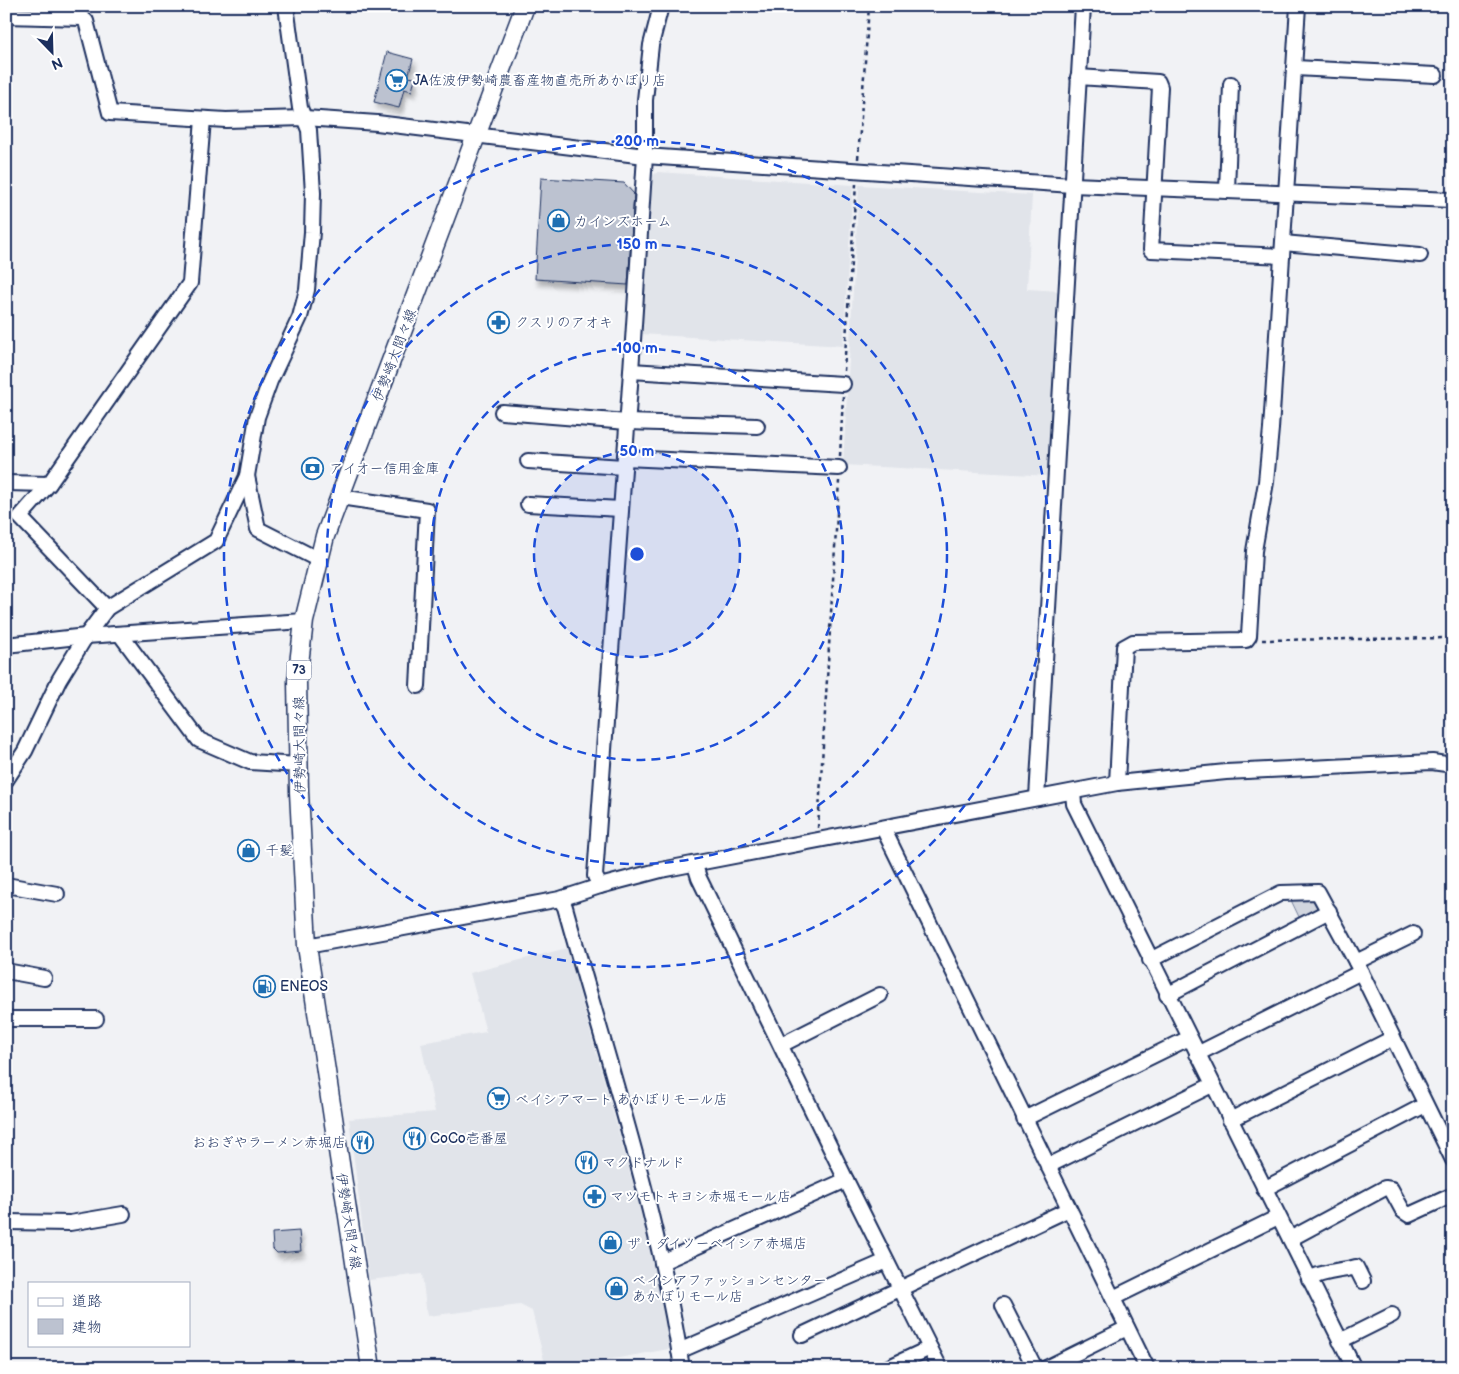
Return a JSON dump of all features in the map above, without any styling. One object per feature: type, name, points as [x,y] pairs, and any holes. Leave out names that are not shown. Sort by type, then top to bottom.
[{"type":"main road","name":"伊勢崎大間々線","points":[[371,1368],[307,946],[297,681],[304,621],[319,560],[340,497],[525,6]]},
{"type":"street","points":[[6,780],[24,751],[58,680],[86,636],[107,608],[216,541],[247,476],[257,417],[270,381],[300,317],[306,290],[312,232],[313,193],[309,130],[300,108],[286,6]]},
{"type":"street","points":[[600,886],[595,876],[631,371],[644,156],[645,100],[650,46],[661,6]]},
{"type":"street","points":[[1037,798],[1083,6]]},
{"type":"street","points":[[1117,783],[1124,647],[1133,642],[1246,640],[1249,636],[1254,551],[1266,482],[1298,6]]},
{"type":"street","points":[[6,16],[82,18],[86,21],[110,113],[203,119],[305,118],[377,123],[644,156],[1072,185],[1153,190],[1226,190],[1453,200]]},
{"type":"street","points":[[1294,68],[1435,75]]},
{"type":"street","points":[[1078,77],[1158,82],[1160,87],[1151,250],[1282,250],[1420,254]]},
{"type":"street","points":[[1226,190],[1231,84]]},
{"type":"street","points":[[107,608],[20,517],[48,484],[190,283],[203,119]]},
{"type":"street","points":[[631,371],[843,384]]},
{"type":"street","points":[[502,412],[627,422],[756,426]]},
{"type":"street","points":[[528,461],[839,468]]},
{"type":"street","points":[[247,476],[258,529],[319,560]]},
{"type":"street","points":[[6,483],[48,484]]},
{"type":"street","points":[[340,497],[427,510],[418,686]]},
{"type":"street","points":[[528,504],[621,509]]},
{"type":"street","points":[[6,645],[86,636],[304,621]]},
{"type":"street","points":[[120,634],[199,740],[250,762],[299,765]]},
{"type":"street","points":[[307,946],[560,899],[661,870],[817,842],[1117,783],[1226,772],[1432,762],[1453,765]]},
{"type":"street","points":[[1073,792],[1074,804],[1167,995],[1354,1368]]},
{"type":"street","points":[[883,828],[1145,1367]]},
{"type":"street","points":[[695,865],[699,878],[846,1180],[940,1368]]},
{"type":"street","points":[[6,885],[57,894]]},
{"type":"street","points":[[1150,960],[1281,893],[1318,892],[1358,967],[1453,1160]]},
{"type":"street","points":[[560,899],[565,907],[662,1262],[670,1295],[682,1368]]},
{"type":"street","points":[[1167,995],[1329,911]]},
{"type":"street","points":[[1197,1054],[1358,967],[1413,934]]},
{"type":"street","points":[[6,971],[44,978]]},
{"type":"street","points":[[781,1045],[880,995]]},
{"type":"street","points":[[6,1019],[96,1020]]},
{"type":"street","points":[[1024,1119],[1188,1038]]},
{"type":"street","points":[[1230,1120],[1393,1038]]},
{"type":"street","points":[[1048,1166],[1212,1085]]},
{"type":"street","points":[[1264,1189],[1425,1105]]},
{"type":"street","points":[[662,1262],[846,1180]]},
{"type":"street","points":[[1290,1240],[1385,1188],[1391,1189],[1403,1212],[1408,1215],[1453,1195]]},
{"type":"street","points":[[802,1336],[1069,1210]]},
{"type":"street","points":[[6,1222],[70,1223],[123,1214]]},
{"type":"street","points":[[1113,1298],[1278,1216]]},
{"type":"street","points":[[679,1351],[886,1261]]},
{"type":"street","points":[[1309,1279],[1320,1274],[1341,1272],[1356,1267],[1363,1281]]},
{"type":"street","points":[[1003,1304],[1035,1368]]},
{"type":"street","points":[[1340,1341],[1392,1314]]},
{"type":"street","points":[[1046,1368],[1127,1328]]},
{"type":"street","points":[[887,1368],[930,1348]]},
{"type":"path","points":[[817,842],[843,384],[868,6]]},
{"type":"path","points":[[1246,640],[1453,638]]},
{"type":"shaded area","points":[[658,172],[853,185],[843,346],[640,334],[651,176]]},
{"type":"shaded area","points":[[859,185],[1032,195],[1027,289],[1060,291],[1050,476],[843,465]]},
{"type":"shaded area","points":[[1316,894],[1322,909],[1300,919],[1290,898]]},
{"type":"shaded area","points":[[571,947],[576,981],[655,1261],[665,1307],[669,1349],[574,1366],[546,1368],[532,1311],[520,1305],[427,1316],[422,1274],[369,1280],[349,1119],[435,1112],[421,1043],[486,1032],[470,973]]},
{"type":"building","points":[[387,52],[413,59],[408,77],[415,78],[412,91],[404,89],[399,108],[374,102]]},
{"type":"building","points":[[541,178],[624,183],[634,194],[628,285],[535,279]]},
{"type":"building","points":[[299,1231],[301,1251],[277,1253],[273,1249],[272,1233]]},
{"type":"place","name":"JA佐波伊勢崎農畜産物直売所あかぼり店","points":[[397,80]]},
{"type":"place","name":"カインズホーム","points":[[558,221]]},
{"type":"place","name":"クスリのアオキ","points":[[499,322]]},
{"type":"place","name":"アイオー信用金庫","points":[[313,468]]},
{"type":"place","name":"千髪","points":[[249,850]]},
{"type":"place","name":"ENEOS","points":[[264,986]]},
{"type":"place","name":"ベイシアマート あかぼりモール店","points":[[499,1099]]},
{"type":"place","name":"CoCo壱番屋","points":[[414,1138]]},
{"type":"place","name":"おおぎやラーメン赤堀店","points":[[362,1142]]},
{"type":"place","name":"マクドナルド","points":[[586,1162]]},
{"type":"place","name":"マツモトキヨシ赤堀モール店","points":[[594,1196]]},
{"type":"place","name":"ザ・ダイソーベイシア赤堀店","points":[[611,1243]]},
{"type":"place","name":"ベイシアファッションセンター あかぼりモール店","points":[[616,1288]]}]
